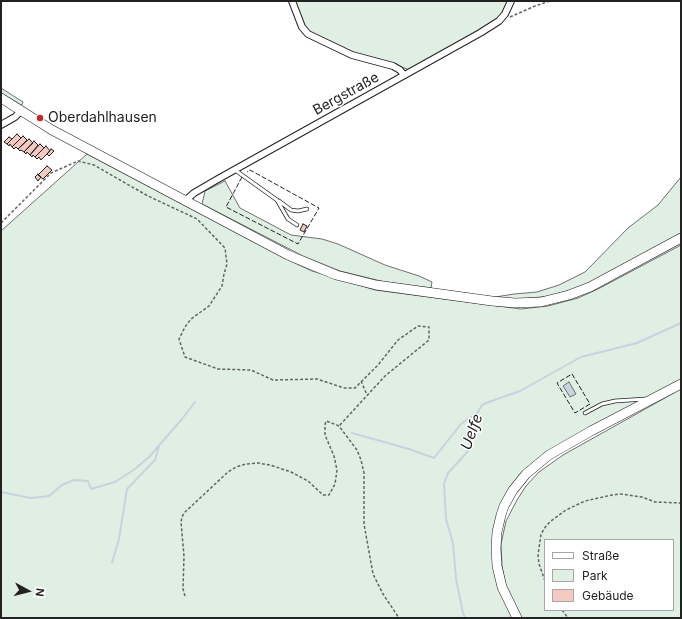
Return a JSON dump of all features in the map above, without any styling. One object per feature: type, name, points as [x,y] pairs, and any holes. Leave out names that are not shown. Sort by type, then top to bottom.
[{"type":"main road","points":[[1,98],[52,130],[288,255],[336,275],[366,283],[510,303],[541,302],[578,292],[681,238]]},
{"type":"main road","points":[[517,618],[502,587],[496,548],[497,532],[501,515],[511,493],[526,474],[549,455],[681,384]]},
{"type":"street","points":[[292,1],[302,27],[308,34],[340,51],[393,66],[400,70],[404,75]]},
{"type":"street","name":"Bergstraße","points":[[185,201],[194,193],[404,75],[466,42],[499,21],[505,14],[511,1]]},
{"type":"street","points":[[1,125],[15,117],[21,111]]},
{"type":"lane","points":[[235,170],[291,210],[298,211],[307,209]]},
{"type":"lane","points":[[277,200],[288,219],[297,225]]},
{"type":"lane","points":[[585,413],[602,404],[614,401],[654,398]]},
{"type":"path","points":[[499,21],[550,1]]},
{"type":"path","points":[[1,223],[51,173],[78,161],[94,165],[148,196],[197,219],[225,248],[227,264],[222,286],[209,306],[191,319],[185,326],[179,339],[185,357],[218,369],[251,370],[273,380],[317,378],[344,388],[355,388],[378,365],[398,340],[418,326],[429,327],[429,340],[385,376],[339,426]]},
{"type":"path","points":[[361,381],[367,395]]},
{"type":"path","points":[[185,596],[183,589],[184,556],[181,522],[184,513],[228,472],[246,464],[258,463],[270,465],[291,472],[308,481],[323,495],[329,495],[335,484],[337,470],[334,456],[325,435],[326,421],[339,426],[357,450],[364,473],[364,524],[373,574],[383,594],[399,618]]},
{"type":"path","points":[[544,578],[539,564],[538,555],[541,534],[551,521],[566,510],[585,501],[622,494],[642,497],[655,502],[681,503]]},
{"type":"green space","points":[[294,1],[510,1],[498,20],[409,70],[397,65],[352,54],[308,34]]},
{"type":"green space","points":[[1,88],[23,102],[22,105],[1,93]]},
{"type":"green space","points":[[87,154],[288,260],[312,271],[375,290],[521,309],[548,306],[578,298],[598,289],[681,245],[681,384],[541,461],[504,506],[497,560],[517,618],[1,618],[1,231]]},
{"type":"green space","points":[[681,177],[681,233],[591,282],[574,289],[550,296],[521,299],[489,298],[537,292],[559,285],[585,272],[628,228],[658,205]]},
{"type":"green space","points":[[225,181],[240,208],[291,235],[322,239],[338,244],[385,265],[419,276],[432,282],[431,288],[385,282],[340,271],[303,256],[202,204],[205,191]]},
{"type":"green space","points":[[681,389],[681,618],[520,618],[506,587],[502,566],[501,544],[506,521],[517,500],[526,486],[539,472],[563,455]]},
{"type":"shaded area","points":[[569,382],[576,394],[570,397],[563,386]]},
{"type":"building","points":[[17,134],[21,138],[12,147],[10,144],[9,146],[7,144]]},
{"type":"building","points":[[23,136],[27,140],[18,149],[16,147],[14,149],[12,147]]},
{"type":"building","points":[[9,137],[12,139],[7,144],[4,142]]},
{"type":"building","points":[[29,139],[33,143],[24,152],[21,150],[20,151],[18,149]]},
{"type":"building","points":[[34,141],[38,145],[30,155],[27,152],[26,154],[24,152]]},
{"type":"building","points":[[40,144],[44,148],[35,157],[33,155],[32,157],[30,155]]},
{"type":"building","points":[[46,146],[50,151],[41,160],[39,157],[37,159],[35,157]]},
{"type":"building","points":[[51,149],[54,151],[49,156],[47,154]]},
{"type":"building","points":[[47,166],[52,170],[43,179],[38,175]]},
{"type":"building","points":[[38,174],[41,177],[38,181],[35,177]]},
{"type":"building","points":[[303,224],[307,226],[304,232],[300,230]]},
{"type":"waterway","name":"Uelfe","points":[[465,618],[456,579],[453,543],[446,519],[444,484],[448,473],[469,450],[478,412],[482,405],[520,391],[581,357],[637,343],[681,323]]},
{"type":"waterway","points":[[1,492],[31,498],[49,496],[62,485],[74,480],[88,481],[91,489],[115,482],[135,469],[149,457],[195,402]]},
{"type":"waterway","points":[[352,433],[409,449],[434,458],[461,424],[478,412]]},
{"type":"waterway","points":[[112,563],[119,539],[127,489],[155,460],[159,446]]},
{"type":"fence","points":[[242,177],[226,207],[298,244],[319,208],[250,170],[247,172]]},
{"type":"fence","points":[[572,374],[590,404],[575,413],[557,383],[572,374]]},
{"type":"place","name":"Oberdahlhausen","points":[[40,118]]}]
